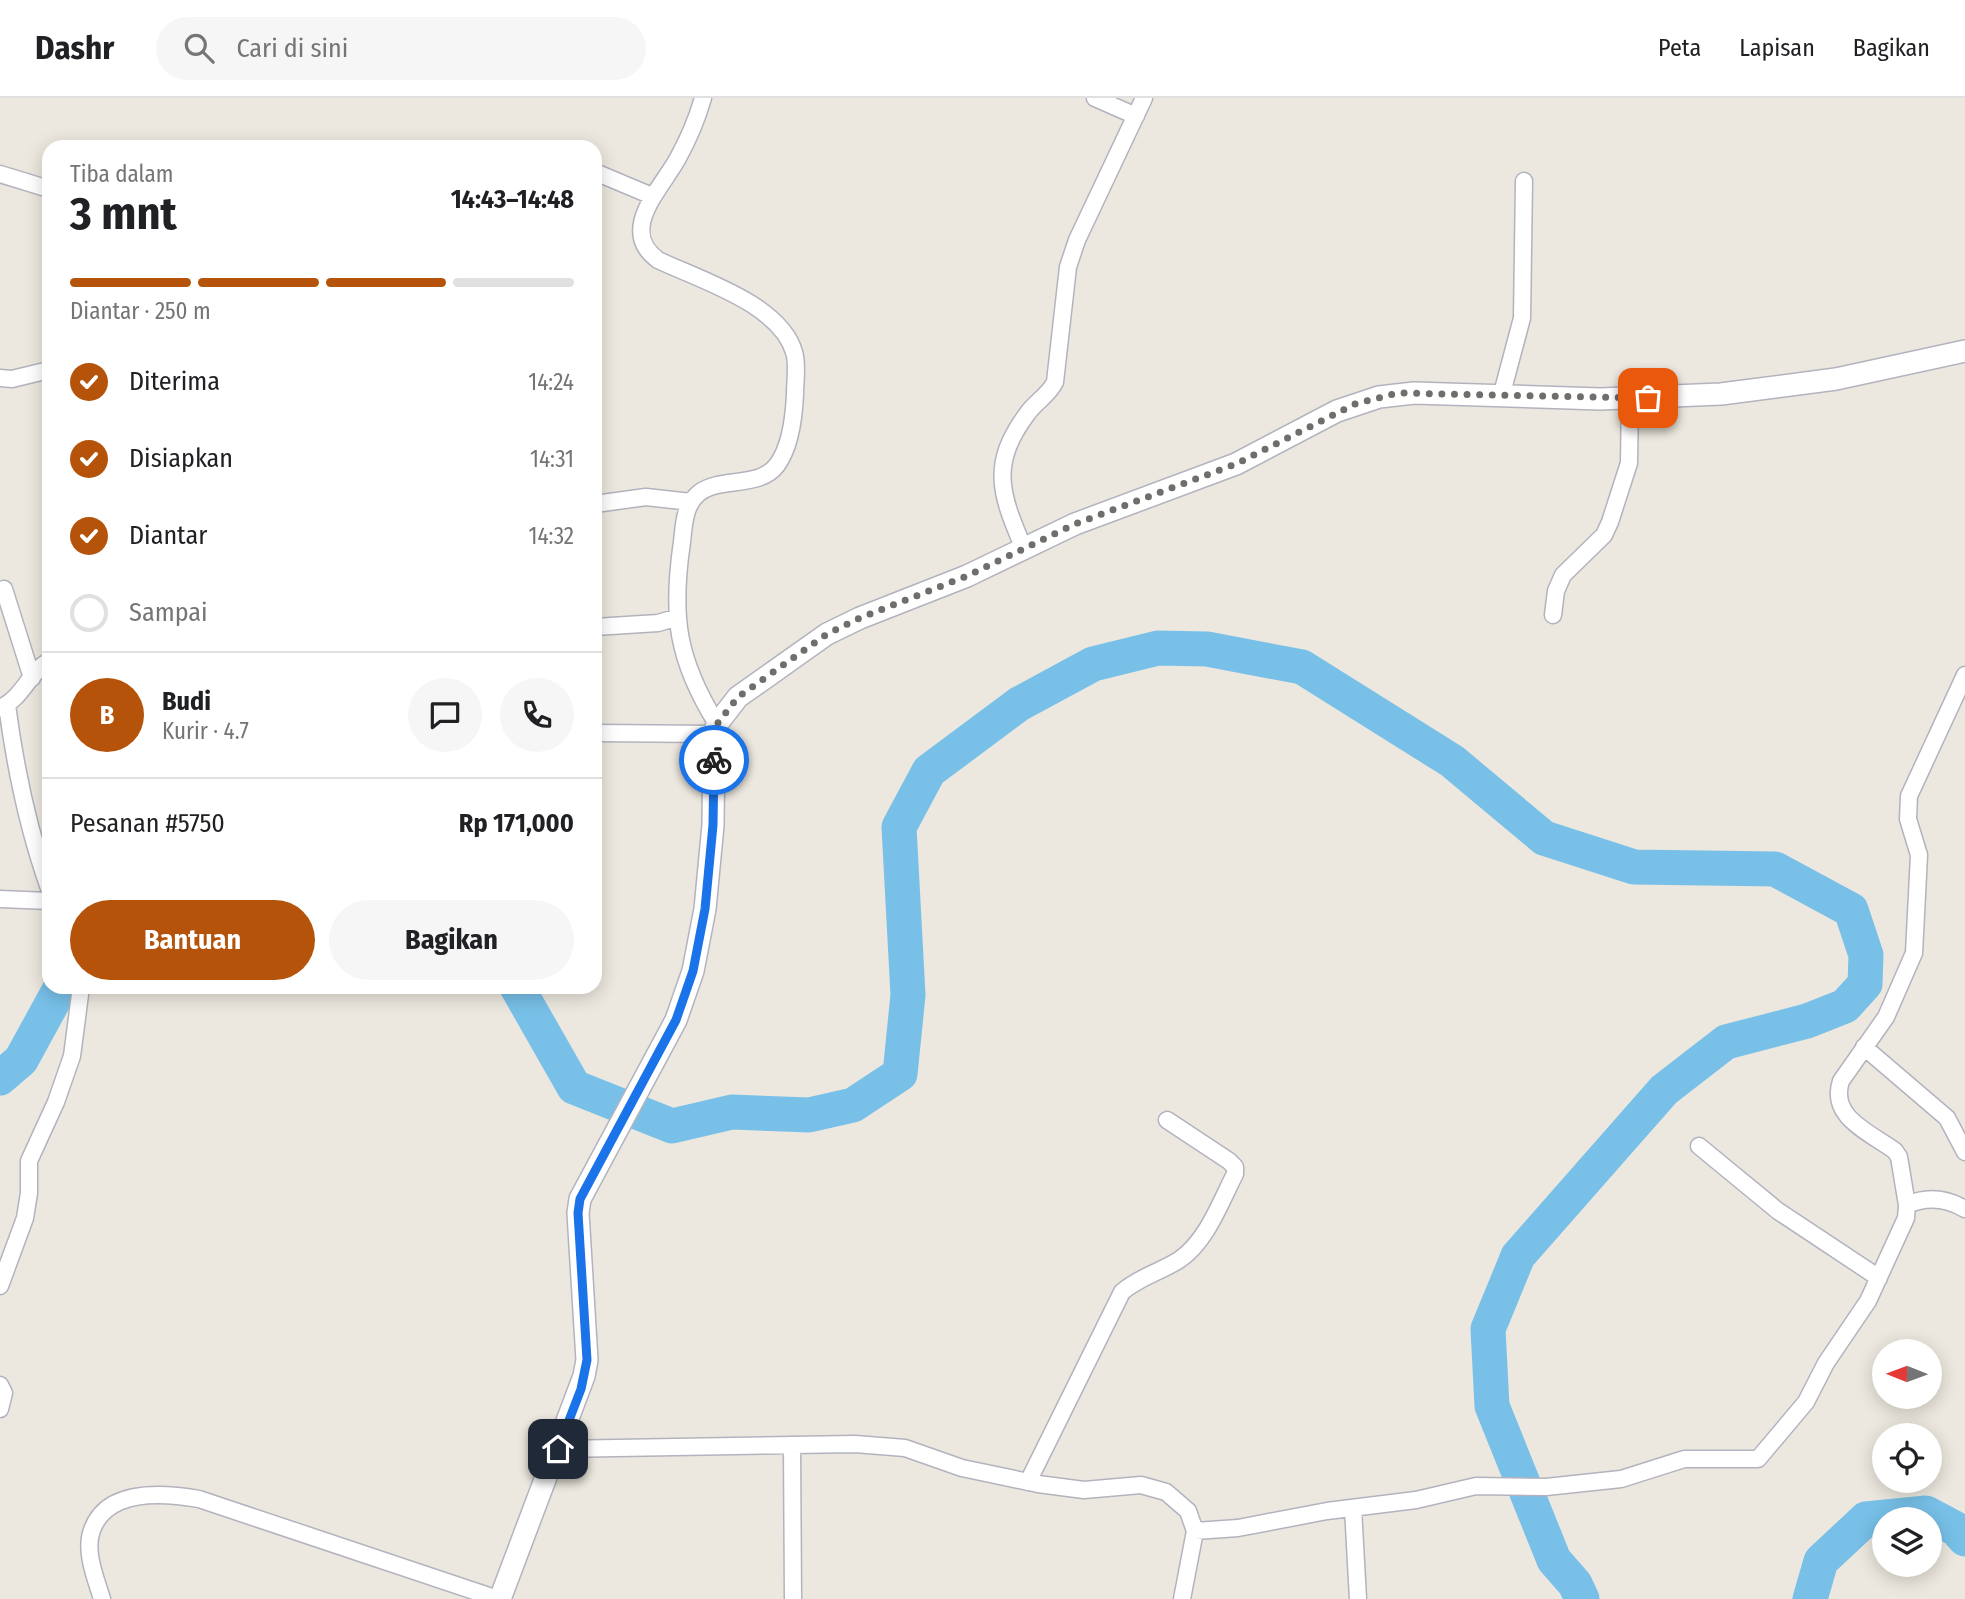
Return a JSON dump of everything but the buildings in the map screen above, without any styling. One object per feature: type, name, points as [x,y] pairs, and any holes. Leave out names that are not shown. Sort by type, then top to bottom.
[{"type":"street","points":[[102,1599],[91,1556],[92,1530],[98,1520],[107,1510],[131,1497],[177,1495],[199,1499],[499,1599],[581,1389],[587,1360],[578,1213],[584,1188],[643,1087],[676,1020],[693,971],[706,895],[713,825],[716,729],[700,697],[675,618],[677,575],[687,511],[700,492],[727,483],[756,479],[776,466],[787,447],[794,411],[795,355],[787,333],[770,314],[649,254],[640,235],[642,220],[652,196],[677,160],[703,98]]},
{"type":"street","points":[[1095,98],[1136,116]]},
{"type":"street","points":[[1024,549],[1003,496],[1006,448],[1022,420],[1051,391],[1055,382],[1068,267],[1082,229],[1144,98]]},
{"type":"street","points":[[0,174],[42,187]]},
{"type":"street","points":[[602,175],[652,196]]},
{"type":"street","points":[[1501,397],[1522,317],[1524,181]]},
{"type":"street","points":[[716,729],[738,697],[827,634],[1092,517],[1236,464],[1355,404],[1398,393],[1630,398],[1721,394],[1836,379],[1965,351]]},
{"type":"street","points":[[0,378],[12,379],[42,372]]},
{"type":"street","points":[[1553,615],[1556,591],[1563,575],[1604,535],[1610,522],[1629,463],[1630,398]]},
{"type":"street","points":[[602,503],[646,497],[691,502]]},
{"type":"street","points":[[4,589],[32,678]]},
{"type":"street","points":[[602,627],[658,623],[675,618]]},
{"type":"street","points":[[42,668],[20,696],[3,706],[42,865]]},
{"type":"street","points":[[1195,1531],[1238,1528],[1416,1500],[1476,1486],[1546,1487],[1621,1479],[1684,1459],[1758,1459],[1807,1402],[1826,1363],[1868,1301],[1903,1226],[1907,1205],[1902,1168],[1895,1151],[1850,1119],[1837,1103],[1841,1081],[1886,1017],[1914,953],[1919,855],[1908,819],[1909,796],[1965,675]]},
{"type":"street","points":[[602,733],[716,729]]},
{"type":"street","points":[[0,899],[42,901]]},
{"type":"street","points":[[0,1286],[25,1218],[29,1161],[56,1102],[72,1056],[80,994]]},
{"type":"street","points":[[1864,1047],[1947,1118],[1965,1152]]},
{"type":"street","points":[[1028,1482],[1122,1292],[1134,1281],[1180,1259],[1204,1234],[1234,1174],[1235,1167],[1229,1161],[1167,1120]]},
{"type":"street","points":[[1699,1146],[1778,1211],[1879,1278]]},
{"type":"street","points":[[1907,1205],[1923,1198],[1964,1204]]},
{"type":"street","points":[[0,1385],[4,1393],[0,1409]]},
{"type":"street","points":[[558,1449],[855,1444],[905,1448],[962,1468],[1028,1482],[1084,1490],[1141,1485],[1166,1493],[1188,1511],[1195,1531],[1182,1599]]},
{"type":"street","points":[[792,1445],[793,1599]]},
{"type":"street","points":[[1353,1508],[1358,1599]]},
{"type":"waterway","points":[[521,994],[574,1087],[672,1126],[732,1112],[809,1115],[853,1105],[900,1074],[908,995],[899,827],[929,771],[1019,704],[1093,664],[1158,648],[1207,649],[1302,667],[1452,761],[1544,838],[1634,867],[1775,869],[1851,910],[1866,955],[1865,984],[1845,1006],[1807,1021],[1726,1042],[1664,1090],[1518,1256],[1488,1329],[1492,1406],[1554,1560],[1575,1584],[1582,1599]]},
{"type":"waterway","points":[[0,1078],[21,1060],[57,994]]},
{"type":"waterway","points":[[1810,1599],[1821,1561],[1866,1519],[1926,1513],[1956,1529],[1965,1539]]},
{"type":"way so far","points":[[714,760],[714,734],[717,724],[738,697],[827,634],[860,618],[967,576],[1075,524],[1159,495],[1236,464],[1355,404],[1398,393],[1472,397],[1648,398]]},
{"type":"route","points":[[558,1449],[581,1389],[587,1360],[578,1213],[580,1199],[590,1176],[643,1087],[676,1020],[693,971],[705,909],[713,825],[714,760]]}]
